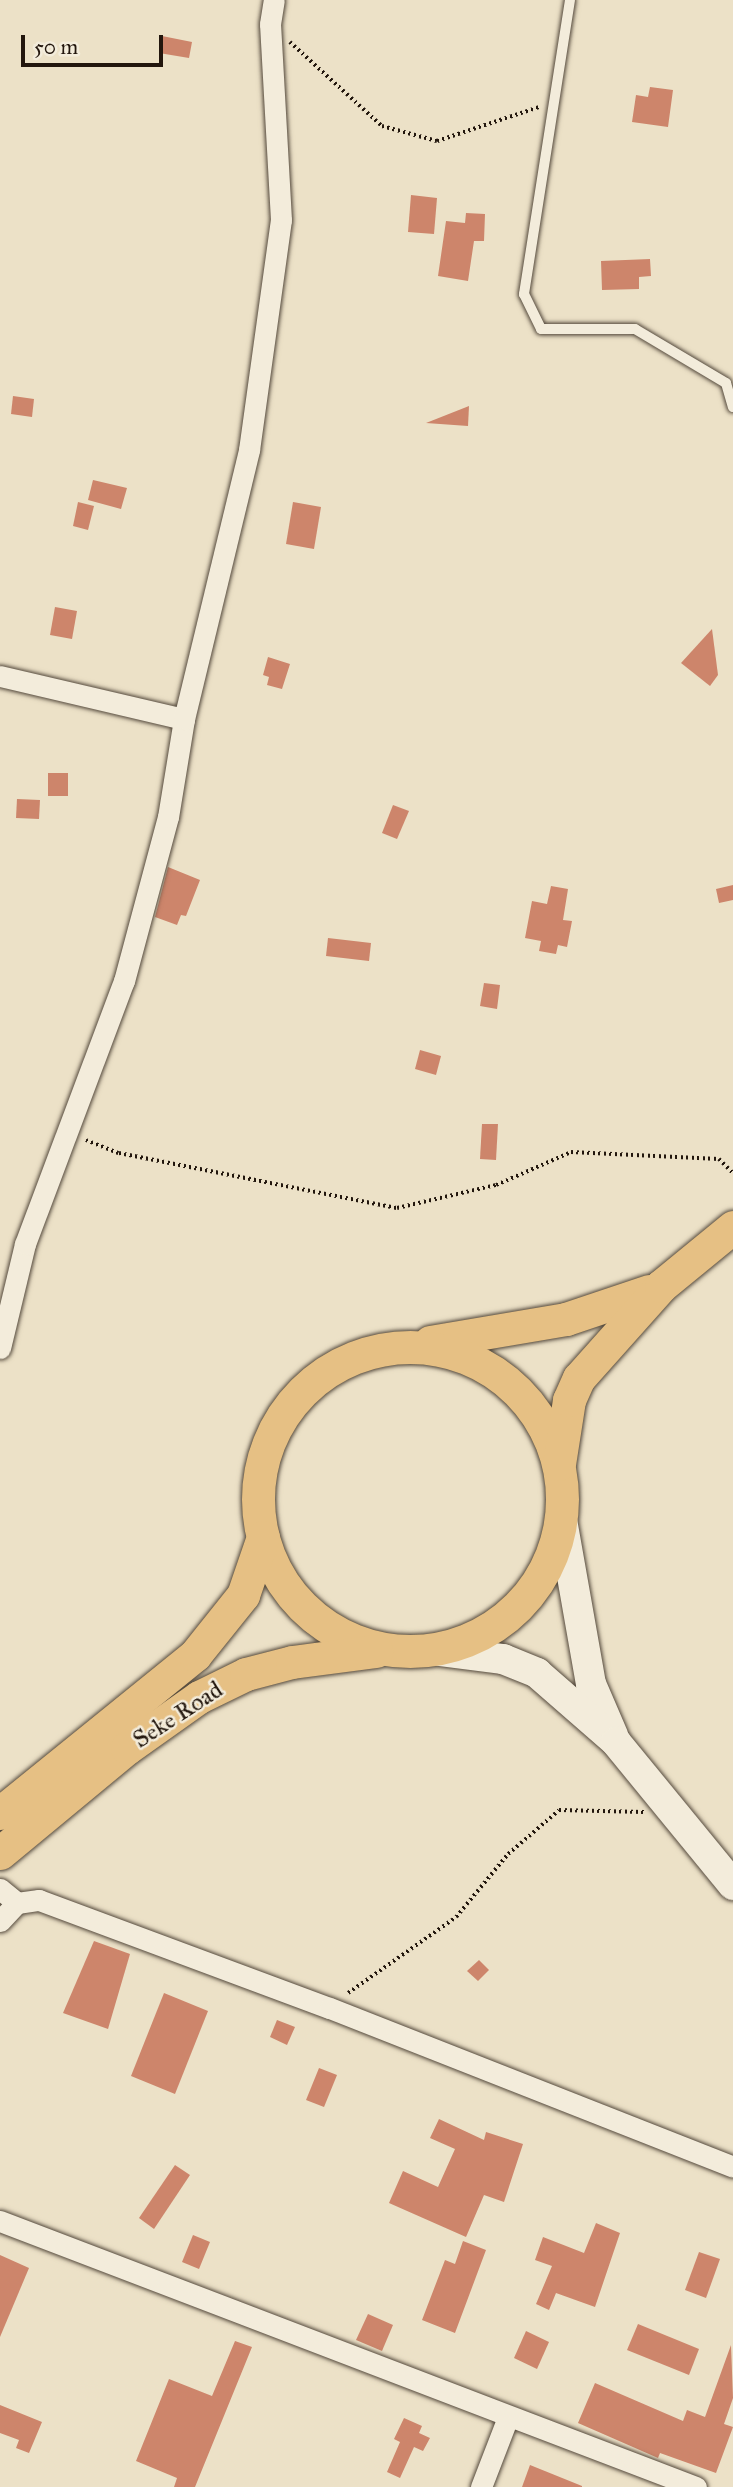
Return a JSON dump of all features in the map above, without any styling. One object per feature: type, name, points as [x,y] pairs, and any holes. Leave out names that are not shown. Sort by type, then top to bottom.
[{"type":"main road","points":[[559,1466],[569,1400],[579,1378],[661,1286],[733,1227]]},
{"type":"main road","points":[[410,1346],[566,1319],[661,1286]]},
{"type":"main road","name":"Seke Road","points":[[0,1853],[127,1748],[199,1697],[246,1674],[292,1662],[388,1650],[433,1650],[466,1642],[495,1626],[521,1604],[555,1547],[562,1514],[559,1466],[548,1433],[530,1404],[505,1379],[476,1361],[444,1350],[410,1346],[350,1358],[323,1373],[287,1410],[267,1446],[260,1476],[263,1537],[273,1565],[308,1613],[351,1639],[388,1650]]},
{"type":"main road","name":"Seke Road","points":[[0,1813],[195,1654],[243,1595],[263,1537]]},
{"type":"street","points":[[0,1348],[25,1244],[124,981],[167,817],[184,719],[249,450],[281,220],[270,24],[274,0]]},
{"type":"street","points":[[0,676],[184,719]]},
{"type":"street","points":[[562,1514],[591,1684],[616,1742]]},
{"type":"street","points":[[433,1650],[525,1664],[616,1742],[733,1885]]},
{"type":"street","points":[[0,1889],[17,1903]]},
{"type":"street","points":[[0,1921],[17,1903],[39,1900],[330,2008],[733,2167]]},
{"type":"street","points":[[0,2221],[696,2487]]},
{"type":"street","points":[[481,2487],[508,2417]]},
{"type":"lane","points":[[570,0],[524,295],[541,329],[635,329],[729,382],[733,407]]},
{"type":"path","points":[[270,24],[382,126],[438,141],[553,102]]},
{"type":"path","points":[[68,1133],[119,1153],[397,1208],[496,1185],[571,1152],[719,1159],[733,1173]]},
{"type":"path","points":[[330,2008],[456,1917],[508,1854],[559,1810],[674,1813]]},
{"type":"building","points":[[162,36],[192,42],[189,58],[159,53]]},
{"type":"building","points":[[650,87],[673,90],[668,127],[632,122],[636,95],[648,97]]},
{"type":"building","points":[[411,195],[437,198],[434,234],[408,232]]},
{"type":"building","points":[[466,213],[485,214],[484,241],[474,241],[468,281],[438,276],[446,221],[465,223]]},
{"type":"building","points":[[650,259],[651,276],[639,277],[639,289],[602,290],[601,261]]},
{"type":"building","points":[[13,396],[34,399],[32,417],[11,414]]},
{"type":"building","points":[[469,406],[468,426],[426,423]]},
{"type":"building","points":[[93,480],[127,488],[121,509],[88,500]]},
{"type":"building","points":[[78,502],[94,506],[88,530],[73,526]]},
{"type":"building","points":[[293,502],[321,507],[314,549],[286,544]]},
{"type":"building","points":[[55,607],[77,611],[72,639],[50,635]]},
{"type":"building","points":[[712,629],[718,675],[710,686],[681,663]]},
{"type":"building","points":[[268,657],[290,664],[282,689],[267,685],[269,677],[263,675]]},
{"type":"building","points":[[48,773],[68,773],[68,796],[48,796]]},
{"type":"building","points":[[17,799],[40,800],[39,819],[16,818]]},
{"type":"building","points":[[393,805],[409,811],[397,839],[382,833]]},
{"type":"building","points":[[168,867],[200,880],[186,916],[181,915],[177,925],[155,917]]},
{"type":"building","points":[[733,885],[733,900],[719,903],[716,889]]},
{"type":"building","points":[[551,886],[568,889],[563,920],[572,921],[567,947],[558,945],[556,954],[539,951],[541,941],[525,938],[532,901],[547,904]]},
{"type":"building","points":[[328,938],[371,943],[369,961],[326,956]]},
{"type":"building","points":[[484,983],[500,985],[497,1009],[480,1006]]},
{"type":"building","points":[[420,1050],[441,1056],[436,1075],[415,1069]]},
{"type":"building","points":[[482,1124],[498,1124],[496,1160],[480,1159]]},
{"type":"building","points":[[94,1941],[130,1954],[108,2029],[63,2013]]},
{"type":"building","points":[[479,1960],[489,1970],[478,1981],[467,1971]]},
{"type":"building","points":[[164,1993],[208,2011],[175,2094],[131,2076]]},
{"type":"building","points":[[277,2020],[295,2027],[287,2045],[270,2037]]},
{"type":"building","points":[[319,2068],[337,2075],[324,2107],[306,2100]]},
{"type":"building","points":[[439,2119],[484,2140],[486,2132],[523,2144],[504,2202],[484,2195],[466,2237],[389,2203],[403,2171],[438,2187],[455,2149],[430,2138]]},
{"type":"building","points":[[175,2165],[190,2175],[154,2229],[139,2218]]},
{"type":"building","points":[[596,2223],[620,2233],[595,2307],[556,2293],[549,2310],[536,2304],[552,2266],[535,2260],[543,2237],[584,2253]]},
{"type":"building","points":[[193,2235],[210,2242],[199,2269],[182,2262]]},
{"type":"building","points":[[463,2241],[486,2250],[455,2333],[422,2320],[445,2260],[455,2264]]},
{"type":"building","points":[[699,2252],[720,2259],[706,2298],[685,2290]]},
{"type":"building","points":[[0,2255],[29,2268],[0,2337]]},
{"type":"building","points":[[368,2314],[393,2325],[382,2351],[356,2340]]},
{"type":"building","points":[[638,2324],[699,2349],[689,2375],[627,2350]]},
{"type":"building","points":[[526,2331],[549,2342],[537,2369],[514,2358]]},
{"type":"building","points":[[235,2341],[252,2347],[195,2487],[174,2487],[177,2478],[136,2461],[169,2379],[212,2396]]},
{"type":"building","points":[[731,2345],[733,2398],[724,2424],[733,2427],[716,2473],[660,2453],[658,2458],[578,2423],[595,2383],[683,2421],[687,2410],[705,2417]]},
{"type":"building","points":[[0,2405],[42,2422],[29,2453],[16,2448],[19,2440],[0,2433]]},
{"type":"building","points":[[404,2418],[422,2426],[419,2433],[430,2438],[423,2451],[414,2447],[400,2478],[387,2472],[400,2442],[394,2439]]},
{"type":"building","points":[[530,2465],[582,2486],[582,2487],[522,2487]]}]
